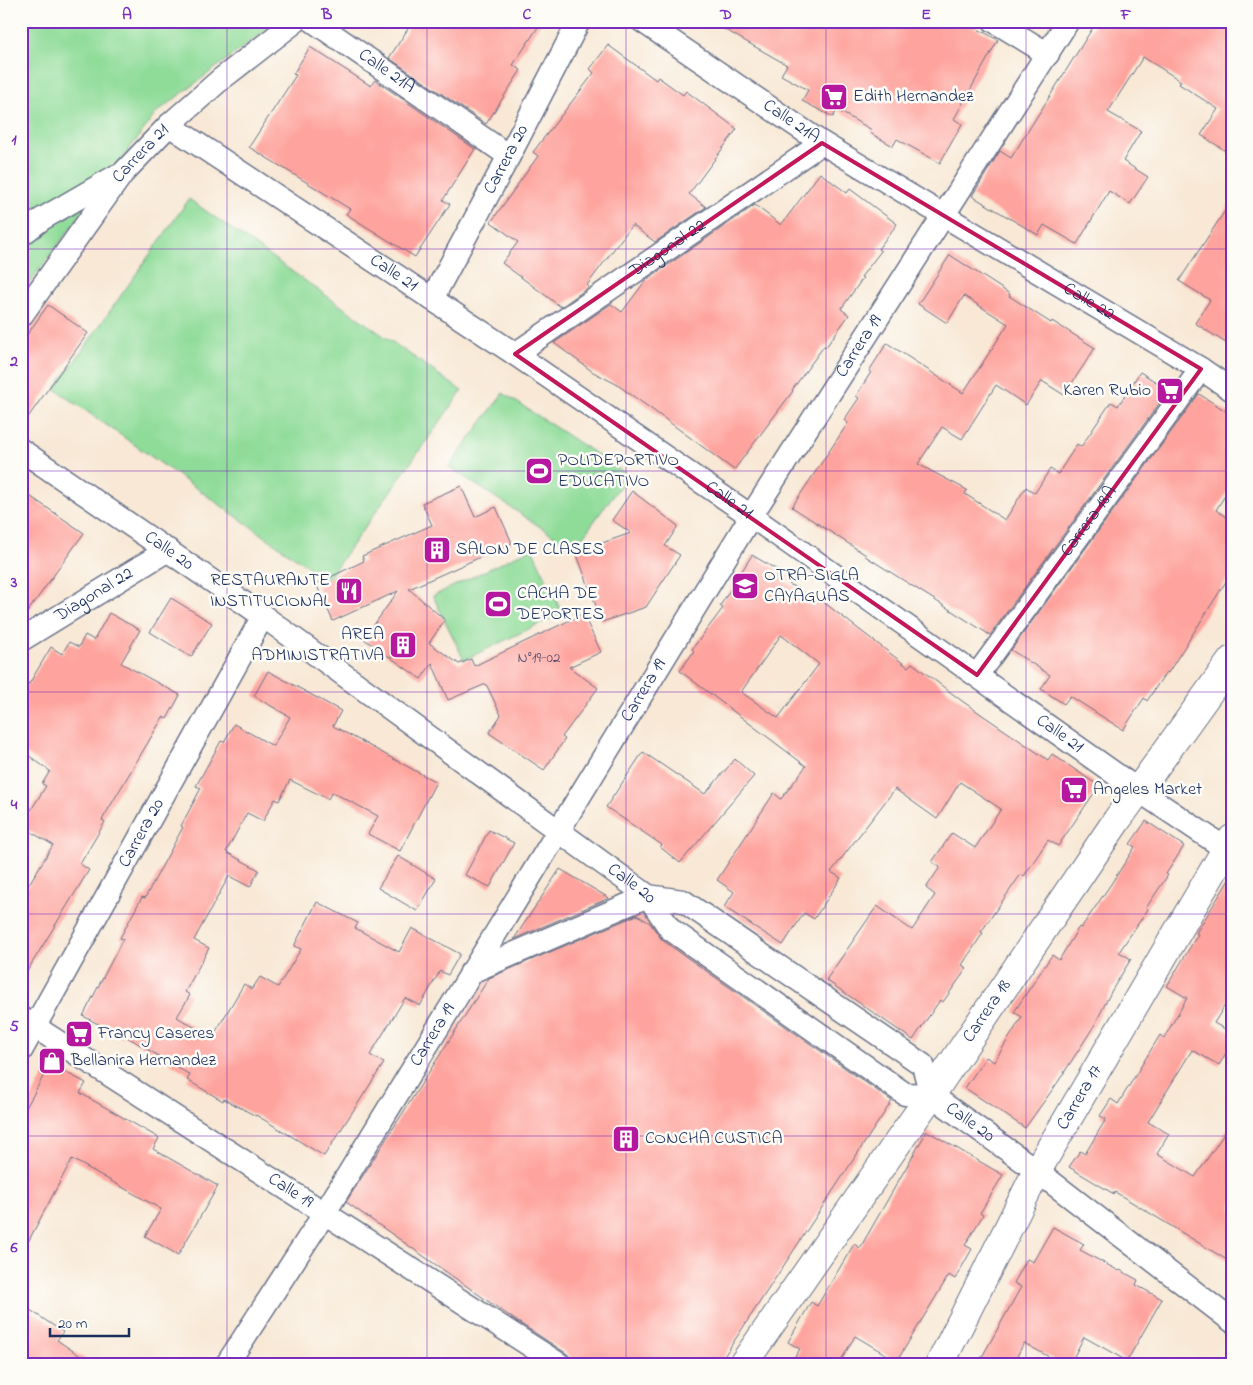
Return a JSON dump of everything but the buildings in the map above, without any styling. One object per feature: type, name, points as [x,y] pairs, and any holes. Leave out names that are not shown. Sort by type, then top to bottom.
[{"type":"street","name":"Carrera 21","points":[[21,316],[122,174],[169,125],[220,80],[296,21]]},
{"type":"street","name":"Calle 21A","points":[[313,21],[509,156]]},
{"type":"street","name":"Carrera 20","points":[[432,298],[509,156],[578,21]]},
{"type":"street","points":[[994,21],[1048,54]]},
{"type":"street","name":"Carrera 19","points":[[227,1364],[324,1214],[751,516],[1068,21]]},
{"type":"street","name":"Calle 21A","points":[[649,23],[822,143],[943,216]]},
{"type":"street","name":"Calle 21","points":[[169,125],[515,354],[751,516],[1138,790],[1230,847]]},
{"type":"street","name":"Diagonal 22","points":[[515,354],[822,143]]},
{"type":"street","points":[[21,235],[42,219],[122,174]]},
{"type":"street","name":"Calle 22","points":[[943,216],[1232,390]]},
{"type":"street","name":"Carrera 18A","points":[[977,675],[1201,370]]},
{"type":"street","name":"Calle 20","points":[[21,450],[263,616],[648,896],[670,929],[678,935],[905,1094],[931,1095],[1037,1171],[1232,1321]]},
{"type":"street","name":"Diagonal 22","points":[[21,640],[168,550]]},
{"type":"street","name":"Carrera 20","points":[[21,1051],[28,1023],[263,616]]},
{"type":"street","name":"Carrera 18","points":[[744,1364],[931,1095],[1138,790],[1232,660]]},
{"type":"street","name":"Carrera 17","points":[[940,1364],[1037,1171],[1230,847]]},
{"type":"street","points":[[471,972],[648,896],[684,901],[922,1065],[931,1095]]},
{"type":"street","name":"Calle 19","points":[[28,1023],[558,1364]]},
{"type":"highlighted area","points":[[822,143],[1201,369],[977,675],[515,354]]},
{"type":"green space","points":[[21,21],[278,21],[157,112],[21,295]]},
{"type":"green space","points":[[189,199],[462,391],[327,580],[55,389]]},
{"type":"green space","name":"POLIDEPORTIVO EDUCATIVO","points":[[503,393],[628,475],[574,549],[449,467]]},
{"type":"green space","name":"CACHA DE DEPORTES","points":[[532,548],[562,613],[464,660],[433,596]]},
{"type":"place","name":"Edith Hernandez","points":[[834,97]]},
{"type":"place","name":"Karen Rubio","points":[[1170,391]]},
{"type":"place","name":"POLIDEPORTIVO EDUCATIVO","points":[[539,471]]},
{"type":"place","name":"SALON DE CLASES","points":[[437,550]]},
{"type":"place","name":"OTRA-SIGLA CAYAGUAS","points":[[745,586]]},
{"type":"place","name":"RESTAURANTE INSTITUCIONAL","points":[[349,591]]},
{"type":"place","name":"CACHA DE DEPORTES","points":[[498,604]]},
{"type":"place","name":"AREA ADMINISTRATIVA","points":[[403,645]]},
{"type":"place","name":"Angeles Market","points":[[1074,790]]},
{"type":"place","name":"Francy Caseres","points":[[79,1034]]},
{"type":"place","name":"Bellanira Hernandez","points":[[52,1061]]},
{"type":"place","name":"CONCHA CUSTICA","points":[[626,1139]]}]
